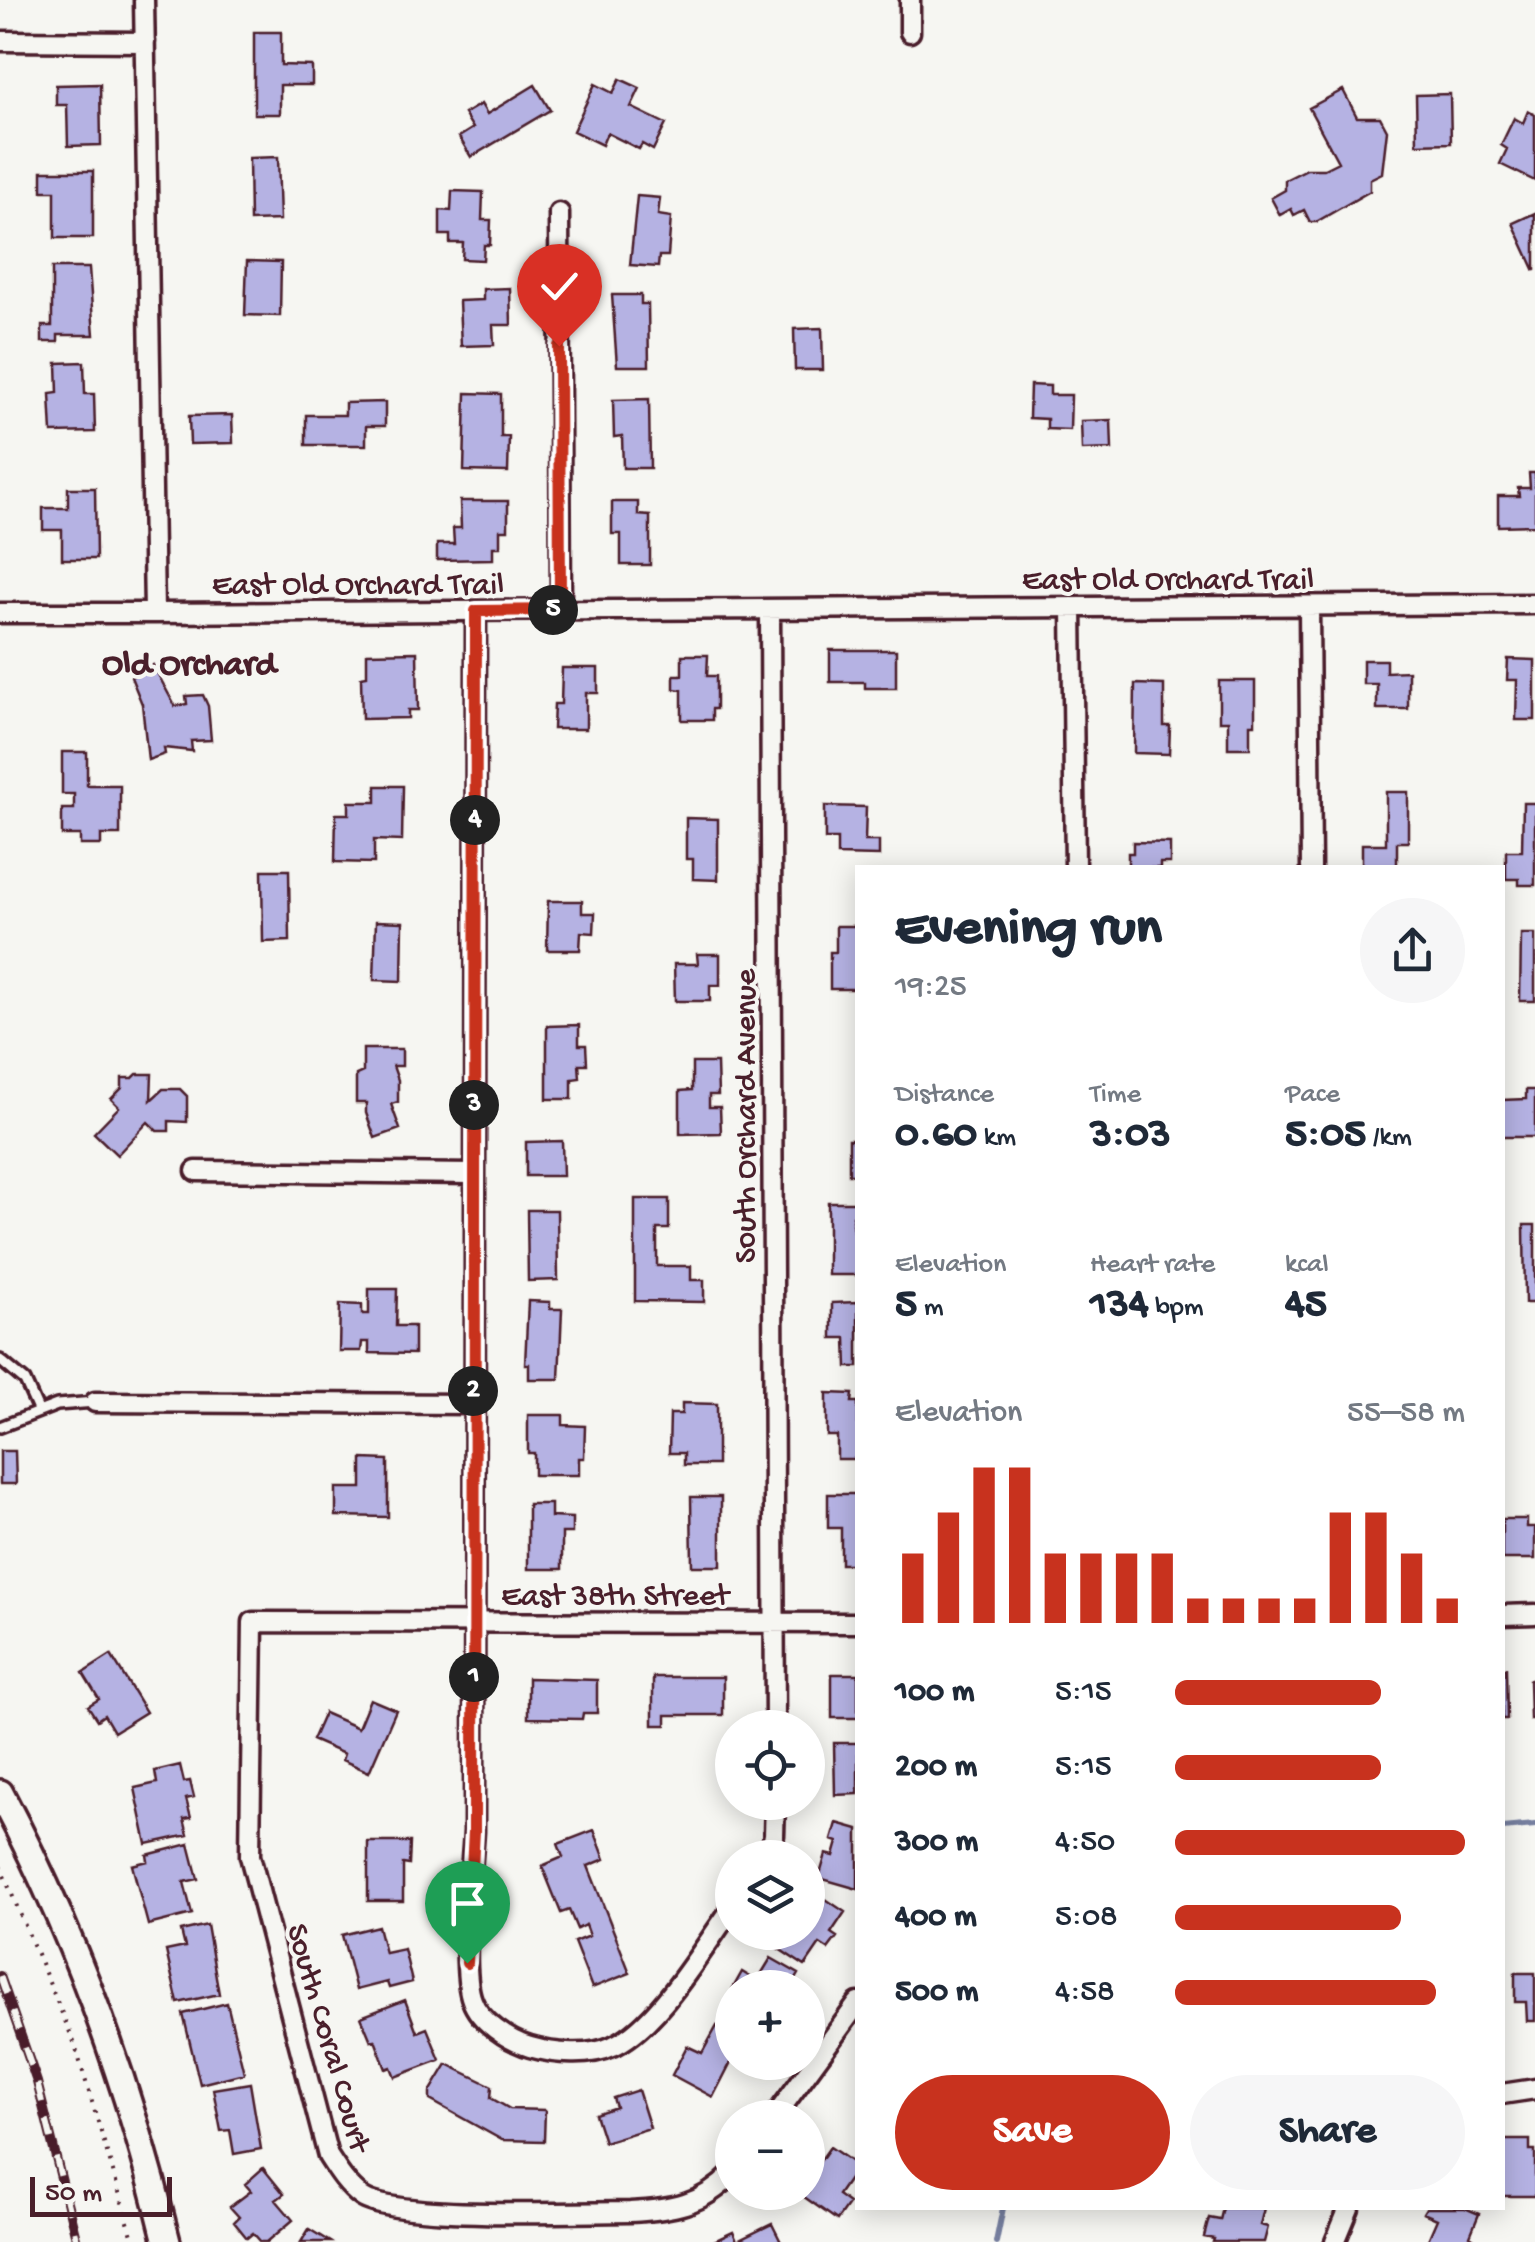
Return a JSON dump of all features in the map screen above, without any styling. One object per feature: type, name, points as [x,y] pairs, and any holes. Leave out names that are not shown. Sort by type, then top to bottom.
[{"type":"main road","points":[[0,1793],[74,1952],[133,2124],[167,2242]]},
{"type":"street","points":[[144,0],[154,613]]},
{"type":"street","points":[[910,0],[910,32]]},
{"type":"street","points":[[0,41],[145,42]]},
{"type":"street","points":[[559,213],[560,610]]},
{"type":"street","name":"East Old Orchard Trail","points":[[0,614],[1535,604]]},
{"type":"street","points":[[1309,606],[1311,865]]},
{"type":"street","points":[[1072,607],[1075,865]]},
{"type":"street","name":"South Orchard Avenue","points":[[770,609],[775,1710]]},
{"type":"street","points":[[476,611],[474,1831],[467,1963],[472,2001],[515,2042],[576,2052],[612,2047],[654,2015],[715,1931]]},
{"type":"street","points":[[196,1172],[474,1174]]},
{"type":"street","points":[[95,1402],[473,1404]]},
{"type":"street","points":[[1505,1614],[1535,1614]]},
{"type":"street","name":"East 38th Street","points":[[253,1622],[855,1623]]},
{"type":"street","name":"South Coral Court","points":[[253,1622],[250,1856],[328,2156],[343,2179],[364,2198],[403,2210],[630,2212],[692,2202],[715,2192]]},
{"type":"street","points":[[787,2100],[855,2007]]},
{"type":"street","points":[[1505,2094],[1535,2089]]},
{"type":"street","points":[[1335,2242],[1348,2210]]},
{"type":"lane","points":[[0,1360],[25,1381],[38,1410]]},
{"type":"lane","points":[[0,1427],[38,1410],[95,1402]]},
{"type":"path","points":[[0,1866],[74,2042],[134,2242]]},
{"type":"building","points":[[254,32],[281,32],[281,65],[312,66],[312,85],[280,85],[280,114],[254,114]]},
{"type":"building","points":[[620,79],[640,88],[631,107],[666,124],[653,150],[642,144],[639,149],[607,133],[602,145],[573,131],[595,84],[613,93]]},
{"type":"building","points":[[100,84],[101,145],[68,146],[67,105],[56,105],[56,85]]},
{"type":"building","points":[[535,85],[550,110],[471,157],[459,137],[473,128],[464,114],[481,104],[487,114]]},
{"type":"building","points":[[1343,90],[1357,117],[1380,117],[1387,130],[1382,173],[1370,179],[1370,191],[1316,222],[1310,222],[1304,210],[1294,215],[1291,209],[1280,215],[1271,198],[1285,190],[1285,180],[1307,169],[1324,169],[1338,162],[1309,108]]},
{"type":"building","points":[[1450,94],[1451,143],[1417,144],[1416,95]]},
{"type":"building","points":[[1528,111],[1535,115],[1535,181],[1500,164],[1507,149],[1501,145],[1514,118],[1523,123]]},
{"type":"building","points":[[278,157],[280,220],[250,221],[249,158]]},
{"type":"building","points":[[42,171],[93,171],[93,238],[55,238],[55,191],[42,191]]},
{"type":"building","points":[[452,191],[483,192],[482,220],[491,220],[490,245],[484,245],[483,260],[462,259],[463,243],[450,243],[450,235],[440,235],[440,210],[451,211]]},
{"type":"building","points":[[637,196],[660,198],[658,215],[671,217],[668,256],[659,256],[658,267],[630,265]]},
{"type":"building","points":[[1535,213],[1535,271],[1513,223]]},
{"type":"building","points":[[247,261],[281,262],[280,316],[245,315]]},
{"type":"building","points":[[52,268],[89,268],[94,335],[58,335],[58,342],[42,342],[42,326],[52,326]]},
{"type":"building","points":[[510,288],[511,325],[493,325],[494,345],[461,346],[459,301],[483,300],[483,289]]},
{"type":"building","points":[[612,295],[641,295],[641,304],[648,304],[649,366],[617,366]]},
{"type":"building","points":[[822,328],[823,370],[795,370],[794,329]]},
{"type":"building","points":[[84,362],[85,394],[94,394],[95,432],[52,433],[50,394],[58,393],[57,363]]},
{"type":"building","points":[[1030,385],[1050,386],[1050,395],[1071,395],[1070,430],[1047,429],[1047,419],[1029,418]]},
{"type":"building","points":[[466,393],[501,394],[501,437],[509,437],[508,472],[464,471]]},
{"type":"building","points":[[649,399],[650,468],[623,468],[622,436],[614,437],[613,400]]},
{"type":"building","points":[[385,402],[385,426],[366,426],[366,445],[306,445],[306,415],[345,415],[345,403]]},
{"type":"building","points":[[232,415],[233,443],[190,444],[189,416]]},
{"type":"building","points":[[1111,420],[1112,449],[1082,450],[1081,421]]},
{"type":"building","points":[[1529,473],[1535,473],[1535,525],[1498,526],[1498,496],[1519,496],[1518,488],[1530,488]]},
{"type":"building","points":[[68,488],[95,488],[96,559],[62,559],[62,530],[43,530],[43,508],[68,508]]},
{"type":"building","points":[[460,501],[508,501],[508,530],[500,530],[500,547],[493,547],[493,559],[437,560],[437,544],[454,544],[453,528],[461,528]]},
{"type":"building","points":[[612,502],[638,502],[638,515],[650,516],[650,565],[621,565],[621,534],[612,534]]},
{"type":"building","points":[[830,650],[896,650],[896,688],[865,688],[865,682],[830,682]]},
{"type":"building","points":[[417,652],[418,710],[408,710],[408,718],[362,719],[361,677],[367,676],[367,653]]},
{"type":"building","points":[[682,655],[708,655],[707,676],[716,676],[712,720],[682,720],[682,690],[674,689],[674,675],[682,675]]},
{"type":"building","points":[[1508,659],[1535,660],[1535,720],[1516,720],[1517,680],[1507,680]]},
{"type":"building","points":[[1363,660],[1386,660],[1386,672],[1408,671],[1408,709],[1377,709],[1377,684],[1363,684]]},
{"type":"building","points":[[153,665],[175,706],[187,704],[186,696],[203,695],[211,740],[191,741],[192,751],[164,748],[165,754],[148,760],[142,704],[131,677]]},
{"type":"building","points":[[562,668],[598,668],[598,693],[586,693],[586,729],[553,729],[554,704],[561,704]]},
{"type":"building","points":[[1219,681],[1255,681],[1255,724],[1250,724],[1250,748],[1228,748],[1228,721],[1219,721]]},
{"type":"building","points":[[1135,684],[1164,685],[1164,726],[1170,726],[1169,754],[1134,753]]},
{"type":"building","points":[[62,752],[87,752],[87,785],[120,785],[120,835],[101,835],[101,845],[80,845],[80,835],[62,835],[62,809],[74,809],[74,794],[62,794]]},
{"type":"building","points":[[376,786],[403,786],[402,841],[374,840],[374,863],[335,862],[336,814],[349,814],[349,802],[376,802]]},
{"type":"building","points":[[1386,792],[1408,792],[1408,842],[1397,842],[1397,865],[1362,865],[1362,844],[1386,844]]},
{"type":"building","points":[[1523,803],[1535,803],[1535,885],[1519,885],[1519,879],[1506,879],[1506,851],[1522,851]]},
{"type":"building","points":[[825,806],[866,807],[865,841],[879,841],[879,856],[837,855],[837,839],[825,839]]},
{"type":"building","points":[[686,818],[718,819],[718,880],[693,879],[693,859],[686,859]]},
{"type":"building","points":[[1133,842],[1170,843],[1170,863],[1128,865],[1128,853],[1133,853]]},
{"type":"building","points":[[262,870],[289,870],[290,941],[263,942]]},
{"type":"building","points":[[548,901],[582,901],[582,913],[595,913],[594,933],[581,932],[580,950],[547,950]]},
{"type":"building","points":[[376,921],[403,922],[402,981],[374,980]]},
{"type":"building","points":[[836,926],[855,926],[855,989],[830,989],[830,952],[836,952]]},
{"type":"building","points":[[1521,934],[1535,934],[1535,1001],[1520,1001]]},
{"type":"building","points":[[697,954],[720,954],[720,985],[710,985],[710,1001],[675,1001],[674,964],[698,964]]},
{"type":"building","points":[[579,1025],[579,1045],[586,1045],[587,1064],[579,1064],[580,1078],[572,1079],[572,1099],[547,1099],[547,1026]]},
{"type":"building","points":[[363,1049],[402,1049],[402,1066],[393,1066],[398,1080],[398,1102],[391,1104],[400,1129],[375,1138],[366,1103],[356,1103],[356,1075],[363,1072]]},
{"type":"building","points":[[692,1063],[717,1063],[718,1095],[709,1095],[709,1107],[720,1107],[721,1133],[680,1134],[680,1091],[692,1090]]},
{"type":"building","points":[[152,1074],[151,1100],[163,1089],[180,1089],[187,1096],[187,1122],[169,1121],[169,1131],[157,1131],[148,1122],[117,1155],[94,1133],[119,1107],[111,1099],[122,1088],[122,1078]]},
{"type":"building","points":[[1526,1090],[1535,1090],[1535,1137],[1505,1137],[1505,1100],[1526,1099]]},
{"type":"building","points":[[849,1139],[855,1139],[855,1174],[849,1174]]},
{"type":"building","points":[[562,1141],[563,1176],[526,1176],[526,1142]]},
{"type":"building","points":[[635,1199],[669,1199],[669,1229],[657,1229],[657,1266],[691,1266],[691,1280],[704,1280],[704,1302],[635,1301]]},
{"type":"building","points":[[828,1202],[855,1202],[855,1275],[828,1275]]},
{"type":"building","points":[[527,1210],[557,1210],[558,1280],[528,1281]]},
{"type":"building","points":[[1524,1225],[1535,1225],[1535,1303],[1525,1303]]},
{"type":"building","points":[[369,1289],[397,1289],[396,1326],[414,1326],[414,1354],[369,1353],[369,1342],[362,1342],[361,1351],[339,1351],[340,1304],[362,1305],[362,1314],[369,1314]]},
{"type":"building","points":[[528,1301],[550,1302],[550,1309],[562,1309],[559,1379],[529,1379],[529,1364],[525,1364]]},
{"type":"building","points":[[855,1302],[855,1367],[847,1367],[846,1338],[832,1338],[832,1303]]},
{"type":"building","points":[[827,1393],[853,1394],[855,1459],[837,1459],[837,1436],[827,1436]]},
{"type":"building","points":[[682,1403],[717,1404],[717,1465],[684,1465],[684,1453],[669,1453],[670,1414],[682,1414]]},
{"type":"building","points":[[528,1415],[563,1415],[563,1425],[585,1426],[579,1475],[534,1475],[534,1453],[528,1453]]},
{"type":"building","points":[[0,1451],[15,1451],[16,1484],[0,1484]]},
{"type":"building","points":[[362,1459],[388,1460],[388,1517],[336,1516],[336,1488],[362,1488]]},
{"type":"building","points":[[828,1494],[855,1494],[855,1564],[841,1564],[841,1528],[828,1528]]},
{"type":"building","points":[[691,1497],[721,1497],[721,1566],[692,1566]]},
{"type":"building","points":[[528,1504],[551,1504],[551,1517],[572,1518],[572,1533],[562,1533],[562,1569],[528,1569]]},
{"type":"building","points":[[1505,1519],[1527,1519],[1527,1527],[1535,1527],[1535,1559],[1505,1559]]},
{"type":"building","points":[[111,1655],[146,1712],[114,1732],[104,1715],[97,1720],[88,1706],[99,1699],[83,1673]]},
{"type":"building","points":[[1505,1668],[1506,1668],[1505,1719]]},
{"type":"building","points":[[832,1674],[855,1674],[855,1718],[832,1718]]},
{"type":"building","points":[[653,1677],[723,1677],[723,1710],[715,1710],[715,1715],[666,1715],[666,1725],[653,1725]]},
{"type":"building","points":[[528,1678],[597,1680],[597,1713],[583,1713],[582,1719],[528,1718]]},
{"type":"building","points":[[1529,1680],[1535,1680],[1535,1719],[1530,1719]]},
{"type":"building","points":[[370,1699],[396,1710],[369,1772],[342,1760],[344,1754],[312,1740],[324,1713],[358,1728]]},
{"type":"building","points":[[834,1743],[855,1743],[855,1794],[835,1795]]},
{"type":"building","points":[[180,1765],[184,1782],[190,1781],[194,1797],[186,1799],[191,1818],[184,1819],[188,1835],[147,1844],[135,1788],[157,1783],[155,1771]]},
{"type":"building","points":[[837,1823],[855,1828],[855,1888],[825,1880],[826,1854],[834,1856],[838,1842],[832,1840]]},
{"type":"building","points":[[594,1830],[605,1859],[588,1866],[630,1973],[592,1988],[574,1942],[589,1936],[585,1925],[577,1929],[569,1910],[561,1913],[542,1866],[563,1857],[558,1844]]},
{"type":"building","points":[[368,1842],[410,1842],[409,1865],[403,1864],[403,1901],[368,1901]]},
{"type":"building","points":[[189,1844],[198,1879],[184,1882],[192,1914],[148,1925],[132,1865],[148,1861],[147,1855]]},
{"type":"building","points":[[825,1898],[845,1912],[831,1933],[837,1937],[828,1949]]},
{"type":"building","points":[[207,1925],[219,1994],[178,2003],[166,1951],[185,1947],[181,1931]]},
{"type":"building","points":[[378,1926],[385,1953],[404,1949],[412,1982],[389,1988],[387,1982],[356,1990],[342,1935]]},
{"type":"building","points":[[781,1950],[816,1950],[805,1966]]},
{"type":"building","points":[[771,1958],[792,1970],[764,1970]]},
{"type":"building","points":[[1515,1973],[1535,1973],[1535,2021],[1527,2021],[1526,2002],[1515,2002]]},
{"type":"building","points":[[405,2000],[417,2032],[427,2028],[440,2060],[395,2077],[391,2067],[386,2069],[361,2017]]},
{"type":"building","points":[[227,2003],[244,2073],[200,2084],[183,2014]]},
{"type":"building","points":[[715,2030],[715,2080],[722,2080],[713,2097],[672,2075],[687,2046],[702,2053]]},
{"type":"building","points":[[447,2064],[492,2086],[491,2098],[510,2109],[545,2110],[544,2141],[502,2140],[430,2100],[430,2092]]},
{"type":"building","points":[[250,2083],[261,2149],[234,2154],[230,2130],[221,2131],[213,2089]]},
{"type":"building","points":[[638,2090],[650,2128],[604,2142],[595,2114],[616,2107],[613,2098]]},
{"type":"building","points":[[1505,2140],[1530,2140],[1530,2150],[1535,2150],[1535,2196],[1505,2196]]},
{"type":"building","points":[[830,2147],[855,2164],[855,2170],[838,2195],[849,2203],[837,2220],[823,2210],[825,2154]]},
{"type":"building","points":[[263,2168],[284,2194],[276,2200],[293,2220],[267,2242],[261,2242],[253,2233],[247,2238],[234,2222],[239,2217],[230,2207],[251,2191],[245,2184]]},
{"type":"building","points":[[1222,2210],[1264,2210],[1260,2225],[1268,2227],[1264,2242],[1213,2242],[1214,2239],[1204,2237],[1209,2218],[1220,2220]]},
{"type":"building","points":[[1470,2210],[1479,2214],[1470,2236],[1479,2242],[1427,2242],[1437,2219],[1423,2213]]},
{"type":"building","points":[[772,2224],[781,2242],[712,2242],[733,2232],[737,2241]]},
{"type":"building","points":[[309,2229],[330,2242],[301,2242]]},
{"type":"waterway","points":[[1505,1828],[1535,1825]]},
{"type":"waterway","points":[[996,2242],[1003,2210]]},
{"type":"railway","points":[[0,1976],[37,2082],[77,2242]]},
{"type":"district","name":"Old Orchard","points":[[189,661]]},
{"type":"route","points":[[467,1963],[474,1831],[476,611],[560,610],[559,346]]}]
